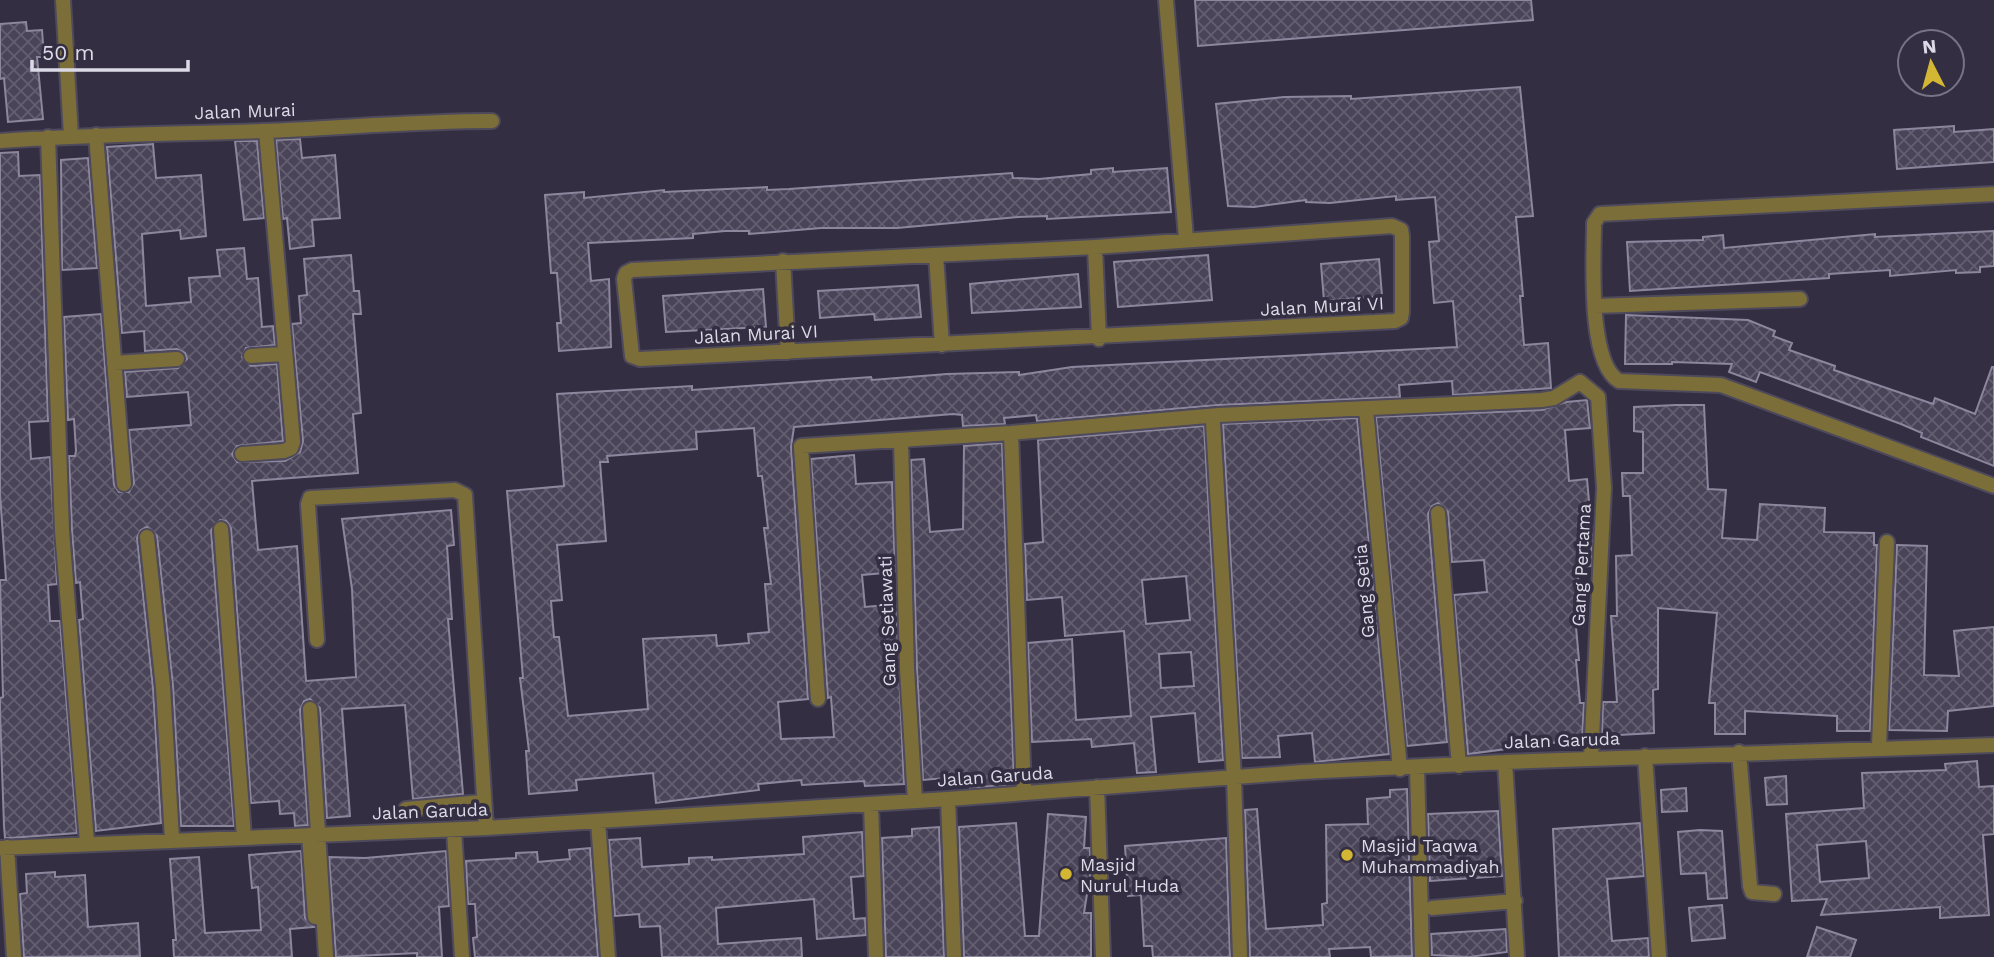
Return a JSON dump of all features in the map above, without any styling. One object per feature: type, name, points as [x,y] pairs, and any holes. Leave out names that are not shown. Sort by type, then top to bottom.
[{"type":"street","points":[[63,0],[71,136]]},
{"type":"street","points":[[1166,0],[1186,239]]},
{"type":"street","name":"Jalan Murai","points":[[0,141],[96,135],[265,131],[409,121],[492,121]]},
{"type":"street","points":[[242,454],[284,451],[292,446],[265,131]]},
{"type":"street","points":[[96,135],[124,484]]},
{"type":"street","points":[[48,137],[62,531],[87,843]]},
{"type":"street","points":[[1994,194],[1600,214],[1594,223],[1595,306],[1601,357],[1607,370],[1619,381],[1721,385],[1994,486]]},
{"type":"street","name":"Jalan Murai VI","points":[[1396,226],[1402,236],[1401,318],[1395,321],[1099,338],[636,359],[632,356],[624,279],[626,273],[632,270],[1095,247],[1396,226]]},
{"type":"street","points":[[1095,247],[1099,338]]},
{"type":"street","points":[[936,255],[942,345]]},
{"type":"street","points":[[783,261],[788,352]]},
{"type":"street","points":[[1595,306],[1800,299]]},
{"type":"street","points":[[250,356],[284,354]]},
{"type":"street","points":[[114,363],[177,359]]},
{"type":"street","name":"Gang Pertama","points":[[1366,409],[1542,400],[1555,398],[1580,382],[1598,397],[1604,488],[1591,758]]},
{"type":"street","points":[[818,699],[801,446],[1011,433],[1219,415],[1366,409]]},
{"type":"street","name":"Gang Setia","points":[[1366,409],[1400,769]]},
{"type":"street","points":[[1213,423],[1234,778],[1240,957]]},
{"type":"street","points":[[1011,433],[1024,793]]},
{"type":"street","name":"Gang Setiawati","points":[[901,440],[907,670],[915,801]]},
{"type":"street","points":[[317,640],[308,503],[310,498],[455,490],[465,495],[482,802],[486,828]]},
{"type":"street","points":[[1438,513],[1459,766]]},
{"type":"street","points":[[220,529],[244,837]]},
{"type":"street","points":[[147,537],[163,687],[172,839]]},
{"type":"street","points":[[1879,746],[1887,542]]},
{"type":"street","points":[[310,709],[318,957]]},
{"type":"street","name":"Jalan Garuda","points":[[4,848],[172,839],[454,830],[1504,762],[1879,746],[1994,745]]},
{"type":"street","points":[[1739,752],[1750,886],[1752,892],[1774,894]]},
{"type":"street","points":[[1645,756],[1659,957]]},
{"type":"street","points":[[1504,762],[1517,957]]},
{"type":"street","points":[[1417,768],[1422,957]]},
{"type":"street","points":[[1097,787],[1103,957]]},
{"type":"street","points":[[948,799],[954,957]]},
{"type":"street","points":[[406,809],[482,802]]},
{"type":"street","points":[[871,804],[876,957]]},
{"type":"street","points":[[598,821],[608,957]]},
{"type":"street","points":[[454,830],[462,957]]},
{"type":"street","points":[[314,835],[326,957]]},
{"type":"street","points":[[4,848],[14,957]]},
{"type":"street","points":[[1432,908],[1515,901]]},
{"type":"building","points":[[1195,0],[1531,0],[1533,20],[1198,46]]},
{"type":"building","points":[[26,22],[27,31],[42,30],[44,57],[37,57],[43,119],[8,122],[4,78],[0,79],[0,24]]},
{"type":"building","points":[[1520,87],[1533,216],[1516,217],[1524,345],[1548,343],[1551,388],[1453,395],[1452,381],[1399,385],[1400,397],[1218,405],[1037,421],[1036,415],[1004,418],[1005,424],[963,426],[962,415],[953,414],[794,427],[791,447],[808,699],[778,702],[781,739],[834,737],[831,697],[828,698],[811,459],[854,455],[856,484],[892,482],[895,572],[862,575],[865,607],[896,604],[904,784],[865,786],[864,781],[802,785],[801,780],[758,784],[759,790],[656,803],[653,773],[576,780],[577,790],[529,794],[526,751],[529,751],[520,678],[523,678],[507,491],[564,486],[557,394],[692,386],[692,390],[871,377],[872,380],[947,374],[1019,372],[1019,375],[1072,367],[1457,347],[1453,301],[1434,303],[1429,242],[1439,241],[1435,197],[1396,200],[1396,196],[1330,203],[1306,200],[1254,207],[1228,206],[1216,104],[1284,97],[1351,96],[1351,99]],"holes":[[[754,428],[758,476],[762,476],[768,528],[764,528],[771,584],[765,584],[769,632],[748,634],[749,643],[717,646],[716,635],[643,639],[648,709],[568,716],[559,637],[554,637],[551,601],[562,600],[557,545],[606,541],[600,462],[608,462],[607,456],[697,449],[696,432]]]},
{"type":"building","points":[[1954,126],[1954,132],[1994,129],[1994,162],[1897,169],[1894,130]]},
{"type":"building","points":[[300,139],[302,158],[335,155],[340,218],[312,220],[314,246],[290,249],[287,218],[283,219],[276,140]]},
{"type":"building","points":[[235,141],[257,141],[264,218],[244,220]]},
{"type":"building","points":[[153,144],[156,178],[201,175],[206,236],[181,239],[180,230],[142,234],[146,306],[191,302],[189,278],[220,276],[217,250],[244,248],[247,279],[258,278],[262,327],[273,326],[275,345],[246,348],[242,357],[251,366],[277,364],[283,441],[237,446],[232,454],[237,462],[285,461],[300,452],[303,441],[292,324],[301,323],[299,296],[307,295],[304,259],[351,255],[354,291],[359,291],[361,314],[353,314],[361,413],[353,414],[358,473],[252,481],[258,550],[297,546],[306,681],[356,677],[352,589],[342,519],[451,510],[454,545],[447,546],[452,619],[448,619],[463,794],[413,799],[405,705],[342,709],[350,816],[327,818],[320,708],[310,699],[304,701],[300,710],[308,825],[295,826],[294,813],[280,814],[279,801],[251,803],[231,528],[226,521],[220,520],[211,530],[234,826],[181,826],[173,686],[157,536],[147,527],[141,530],[137,538],[153,688],[161,823],[96,831],[79,620],[83,619],[80,582],[76,583],[72,530],[69,456],[75,456],[76,451],[74,419],[68,420],[64,317],[101,314],[114,485],[119,492],[129,492],[134,483],[129,430],[191,425],[188,392],[127,397],[125,372],[178,368],[187,359],[185,353],[177,349],[145,351],[144,331],[122,333],[107,147]]},
{"type":"building","points":[[18,152],[19,176],[40,175],[48,421],[29,422],[31,459],[50,457],[57,584],[48,585],[50,621],[60,621],[77,833],[5,838],[0,712],[0,698],[3,697],[0,580],[6,580],[0,494],[0,153]]},
{"type":"building","points":[[88,158],[97,268],[62,270],[61,160]]},
{"type":"building","points":[[1113,168],[1113,172],[1167,168],[1171,212],[1047,219],[1047,216],[1018,217],[897,228],[821,228],[749,234],[749,231],[725,231],[693,234],[693,238],[588,243],[591,281],[609,279],[611,347],[559,351],[557,323],[561,323],[557,273],[551,273],[545,195],[584,192],[584,198],[664,190],[767,187],[767,190],[789,189],[1012,173],[1013,178],[1039,179],[1091,174],[1091,170]]},
{"type":"building","points":[[1994,231],[1994,266],[1980,267],[1980,272],[1956,273],[1956,270],[1890,276],[1890,270],[1829,274],[1829,278],[1630,291],[1627,242],[1703,240],[1703,237],[1723,235],[1724,248],[1875,234],[1875,237]]},
{"type":"building","points":[[1208,255],[1212,300],[1118,307],[1114,262]]},
{"type":"building","points":[[1379,259],[1382,296],[1324,301],[1321,264]]},
{"type":"building","points":[[1078,274],[1081,307],[972,313],[970,284]]},
{"type":"building","points":[[918,285],[921,317],[875,320],[874,314],[820,318],[818,291]]},
{"type":"building","points":[[763,289],[766,327],[666,332],[663,296]]},
{"type":"building","points":[[1626,315],[1748,320],[1775,331],[1773,336],[1792,343],[1789,350],[1835,366],[1834,370],[1933,404],[1935,398],[1975,414],[1994,367],[1994,466],[1921,437],[1922,433],[1901,424],[1760,372],[1756,382],[1729,372],[1732,364],[1625,364]]},
{"type":"building","points":[[1587,400],[1590,428],[1565,430],[1569,481],[1587,479],[1592,534],[1591,566],[1577,567],[1583,627],[1576,627],[1580,703],[1584,703],[1582,739],[1468,754],[1454,595],[1487,592],[1484,560],[1452,562],[1448,512],[1438,503],[1432,506],[1428,514],[1447,742],[1407,746],[1376,417],[1542,410],[1566,402]]},
{"type":"building","points":[[1704,405],[1708,489],[1726,490],[1722,538],[1757,540],[1760,504],[1825,508],[1824,532],[1874,533],[1874,545],[1877,545],[1870,731],[1837,731],[1837,716],[1745,711],[1745,734],[1715,734],[1715,703],[1709,703],[1717,613],[1658,608],[1658,689],[1653,690],[1654,733],[1602,736],[1603,702],[1617,702],[1611,616],[1617,616],[1616,556],[1632,555],[1630,496],[1623,496],[1622,473],[1643,473],[1643,432],[1634,431],[1634,407]]},
{"type":"building","points":[[1357,418],[1389,754],[1315,762],[1312,733],[1278,736],[1280,757],[1242,758],[1223,424]]},
{"type":"building","points":[[1204,426],[1223,760],[1199,762],[1195,713],[1151,717],[1156,772],[1137,773],[1134,743],[1092,747],[1091,739],[1032,742],[1028,643],[1072,639],[1076,720],[1131,716],[1124,631],[1065,636],[1062,597],[1027,600],[1025,544],[1043,542],[1038,440]],"holes":[[[1186,576],[1190,620],[1146,624],[1142,580]],[[1191,652],[1194,686],[1161,688],[1159,654]]]},
{"type":"building","points":[[1002,443],[1014,784],[970,788],[969,776],[923,780],[911,460],[924,459],[930,532],[963,529],[964,446]]},
{"type":"building","points":[[1897,545],[1927,546],[1924,675],[1959,676],[1954,631],[1994,627],[1994,706],[1948,711],[1947,731],[1889,730]]},
{"type":"building","points":[[1977,761],[1979,787],[1994,786],[1994,834],[1983,835],[1989,915],[1940,918],[1940,907],[1821,915],[1827,899],[1792,901],[1786,814],[1864,808],[1862,773],[1946,770],[1945,764]],"holes":[[[1866,841],[1869,878],[1820,882],[1817,845]]]},
{"type":"building","points":[[1786,776],[1787,804],[1767,805],[1765,778]]},
{"type":"building","points":[[1686,788],[1687,811],[1662,812],[1661,790]]},
{"type":"building","points":[[1407,789],[1412,956],[1371,957],[1370,947],[1329,949],[1330,957],[1250,957],[1245,810],[1257,809],[1266,929],[1323,925],[1322,904],[1327,903],[1326,825],[1368,824],[1367,799],[1390,797],[1390,790]]},
{"type":"building","points":[[1498,811],[1502,876],[1430,881],[1428,814]]},
{"type":"building","points":[[1048,814],[1086,817],[1084,848],[1090,848],[1090,875],[1084,913],[1091,913],[1091,957],[964,957],[959,827],[1016,823],[1025,936],[1039,936]]},
{"type":"building","points":[[1640,823],[1644,876],[1607,879],[1612,941],[1648,938],[1649,957],[1559,957],[1553,829]]},
{"type":"building","points":[[939,827],[944,957],[886,957],[882,838],[912,836],[912,829]]},
{"type":"building","points":[[1722,831],[1727,898],[1708,899],[1706,873],[1681,874],[1678,832]]},
{"type":"building","points":[[862,832],[864,876],[851,877],[854,919],[865,918],[866,935],[817,939],[814,899],[716,908],[718,944],[801,938],[802,957],[662,957],[660,926],[640,927],[639,914],[615,916],[609,840],[640,838],[642,867],[689,864],[689,858],[712,857],[712,860],[804,854],[803,837]]},
{"type":"building","points":[[1226,838],[1230,957],[1153,957],[1152,946],[1144,946],[1141,895],[1128,896],[1125,846]]},
{"type":"building","points":[[590,848],[598,957],[475,957],[475,904],[468,904],[466,861],[516,858],[516,853],[537,852],[538,862],[570,859],[569,850]]},
{"type":"building","points":[[301,851],[305,918],[314,927],[290,929],[292,957],[174,957],[173,940],[176,940],[170,859],[199,857],[205,933],[261,930],[258,887],[252,888],[249,855]]},
{"type":"building","points":[[446,851],[449,906],[439,907],[442,957],[417,957],[417,953],[336,957],[329,857],[365,858]]},
{"type":"building","points":[[55,872],[55,877],[85,875],[88,927],[138,923],[140,956],[24,957],[20,894],[27,893],[26,874]]},
{"type":"building","points":[[1722,905],[1725,938],[1692,941],[1689,908]]},
{"type":"building","points":[[1817,927],[1856,940],[1850,957],[1807,957]]},
{"type":"building","points":[[1506,929],[1507,952],[1469,957],[1432,955],[1431,934]]},
{"type":"place","name":"Masjid Taqwa Muhammadiyah","points":[[1347,855]]},
{"type":"place","name":"Masjid Nurul Huda","points":[[1066,874]]}]
